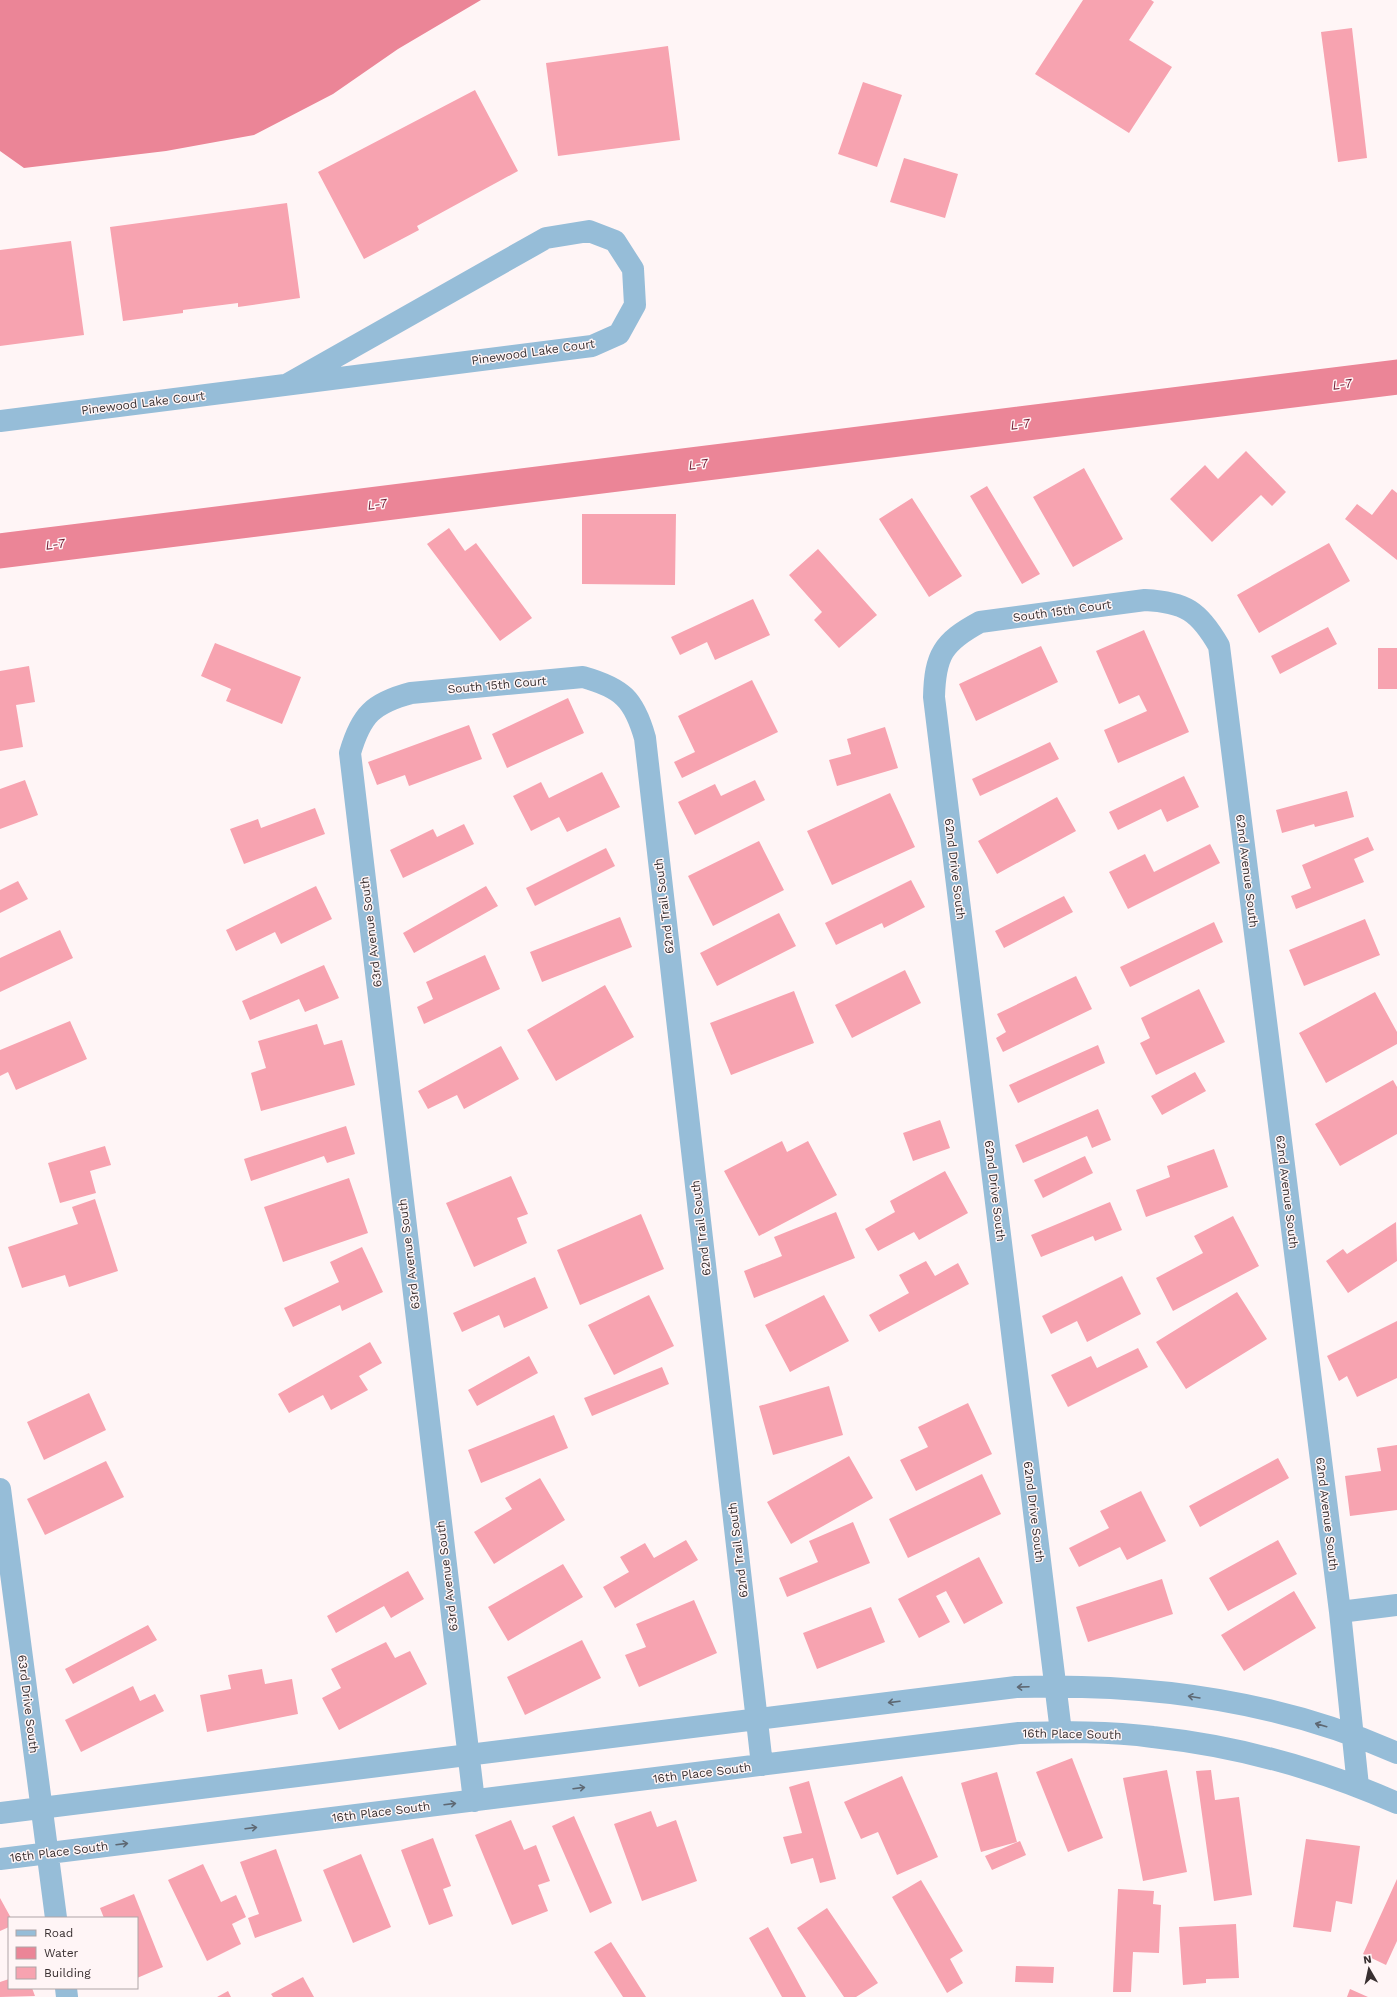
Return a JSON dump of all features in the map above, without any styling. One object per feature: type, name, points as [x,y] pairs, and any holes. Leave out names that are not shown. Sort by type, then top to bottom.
[{"type":"street","name":"Pinewood Lake Court","points":[[0,422],[592,346],[619,334],[629,317],[635,305],[633,269],[615,241],[589,231],[546,238],[286,385]]},
{"type":"street","name":"South 15th Court","points":[[943,651],[959,634],[980,622],[1145,600],[1168,601],[1190,610]]},
{"type":"street","name":"62nd Avenue South","points":[[1190,610],[1208,626],[1219,646],[1340,1612],[1358,1786]]},
{"type":"street","name":"62nd Drive South","points":[[943,651],[934,672],[934,697],[1061,1732]]},
{"type":"street","name":"South 15th Court","points":[[370,712],[389,699],[411,692],[583,677],[606,683],[624,696]]},
{"type":"street","name":"62nd Trail South","points":[[624,696],[638,716],[645,738],[762,1765]]},
{"type":"street","name":"63rd Avenue South","points":[[370,712],[356,731],[350,753],[474,1801]]},
{"type":"street","name":"63rd Drive South","points":[[0,1489],[56,1917]]},
{"type":"street","points":[[1340,1612],[1397,1605]]},
{"type":"street","points":[[0,1813],[1016,1687],[1056,1686],[1157,1690],[1252,1706],[1352,1735],[1397,1753]]},
{"type":"street","name":"16th Place South","points":[[0,1859],[1019,1733],[1061,1732],[1152,1736],[1242,1751],[1329,1775],[1397,1803]]},
{"type":"water","points":[[0,0],[481,0],[398,49],[333,94],[254,135],[166,151],[24,168],[0,151]]},
{"type":"building","points":[[1083,0],[1151,0],[1154,2],[1129,40],[1172,67],[1129,133],[1035,74]]},
{"type":"building","points":[[1352,28],[1367,158],[1338,162],[1321,32]]},
{"type":"building","points":[[668,46],[680,140],[558,156],[546,63]]},
{"type":"building","points":[[863,82],[902,95],[877,167],[838,154]]},
{"type":"building","points":[[475,90],[518,171],[417,226],[419,230],[364,259],[318,172]]},
{"type":"building","points":[[904,158],[958,174],[945,218],[890,202]]},
{"type":"building","points":[[287,203],[300,298],[238,307],[238,303],[183,310],[183,313],[123,321],[110,227]]},
{"type":"building","points":[[71,241],[84,335],[0,346],[0,250]]},
{"type":"building","points":[[1246,451],[1286,492],[1272,506],[1261,495],[1212,542],[1170,499],[1205,465],[1218,479]]},
{"type":"building","points":[[1084,468],[1123,539],[1073,567],[1033,497]]},
{"type":"building","points":[[987,486],[1040,574],[1022,584],[970,496]]},
{"type":"building","points":[[1392,489],[1397,493],[1397,560],[1345,519],[1357,504],[1372,515]]},
{"type":"building","points":[[912,498],[962,576],[929,597],[879,519]]},
{"type":"building","points":[[582,514],[676,514],[675,585],[582,584]]},
{"type":"building","points":[[449,528],[465,551],[476,543],[532,618],[500,641],[427,544]]},
{"type":"building","points":[[1329,543],[1350,581],[1259,633],[1237,595]]},
{"type":"building","points":[[818,549],[877,615],[839,648],[814,620],[822,612],[789,575]]},
{"type":"building","points":[[753,599],[770,635],[715,660],[707,642],[680,655],[671,637]]},
{"type":"building","points":[[1328,627],[1337,644],[1280,674],[1271,656]]},
{"type":"building","points":[[1144,630],[1189,732],[1118,763],[1104,730],[1147,711],[1139,695],[1119,704],[1096,651]]},
{"type":"building","points":[[215,643],[301,677],[282,724],[226,701],[231,689],[201,676]]},
{"type":"building","points":[[1041,646],[1058,682],[976,721],[959,684]]},
{"type":"building","points":[[1378,648],[1397,648],[1397,689],[1378,689]]},
{"type":"building","points":[[29,666],[35,702],[16,705],[23,747],[0,751],[0,671]]},
{"type":"building","points":[[752,680],[778,732],[682,778],[674,762],[695,752],[678,716]]},
{"type":"building","points":[[568,698],[584,733],[507,768],[492,734]]},
{"type":"building","points":[[469,725],[482,759],[409,786],[405,775],[377,785],[368,762]]},
{"type":"building","points":[[885,727],[898,768],[837,786],[829,760],[851,754],[847,739]]},
{"type":"building","points":[[1050,742],[1059,759],[980,796],[972,779]]},
{"type":"building","points":[[602,772],[620,807],[567,832],[559,817],[531,831],[513,796],[541,782],[549,798]]},
{"type":"building","points":[[1184,776],[1199,807],[1167,822],[1161,809],[1118,830],[1109,812]]},
{"type":"building","points":[[25,780],[38,815],[0,829],[0,789]]},
{"type":"building","points":[[755,780],[765,800],[695,835],[678,802],[715,784],[721,796]]},
{"type":"building","points":[[1347,791],[1354,817],[1315,827],[1314,824],[1282,833],[1276,810]]},
{"type":"building","points":[[890,793],[915,847],[832,885],[807,831]]},
{"type":"building","points":[[1057,797],[1076,831],[997,874],[978,841]]},
{"type":"building","points":[[315,808],[325,834],[244,864],[230,829],[258,819],[261,828]]},
{"type":"building","points":[[464,824],[474,844],[403,878],[390,850],[433,829],[437,837]]},
{"type":"building","points":[[1368,837],[1374,850],[1354,859],[1364,882],[1296,909],[1291,896],[1311,888],[1302,865]]},
{"type":"building","points":[[759,841],[784,890],[713,926],[688,876]]},
{"type":"building","points":[[1210,844],[1220,863],[1128,909],[1109,872],[1145,854],[1154,872]]},
{"type":"building","points":[[606,848],[615,866],[535,906],[526,888]]},
{"type":"building","points":[[911,880],[925,907],[884,928],[882,923],[836,945],[825,923]]},
{"type":"building","points":[[18,881],[28,899],[0,913],[0,890]]},
{"type":"building","points":[[316,886],[332,919],[281,944],[275,932],[236,951],[226,930]]},
{"type":"building","points":[[486,886],[498,906],[414,953],[403,933]]},
{"type":"building","points":[[1064,896],[1073,912],[1004,948],[995,931]]},
{"type":"building","points":[[779,913],[796,946],[717,986],[700,953]]},
{"type":"building","points":[[620,917],[632,947],[542,982],[530,952]]},
{"type":"building","points":[[1365,919],[1380,955],[1304,986],[1289,950]]},
{"type":"building","points":[[1214,922],[1223,942],[1130,987],[1120,967]]},
{"type":"building","points":[[60,930],[73,958],[0,992],[0,958]]},
{"type":"building","points":[[485,955],[500,989],[424,1024],[417,1007],[433,999],[426,982]]},
{"type":"building","points":[[324,965],[339,998],[305,1012],[299,999],[250,1020],[242,1001]]},
{"type":"building","points":[[905,970],[921,1003],[852,1038],[835,1005]]},
{"type":"building","points":[[1076,976],[1092,1009],[1003,1052],[996,1038],[1006,1032],[997,1014]]},
{"type":"building","points":[[605,985],[634,1037],[556,1081],[527,1030]]},
{"type":"building","points":[[1199,989],[1225,1042],[1156,1075],[1140,1043],[1150,1038],[1141,1018]]},
{"type":"building","points":[[794,991],[814,1043],[731,1075],[710,1023]]},
{"type":"building","points":[[1375,992],[1397,1032],[1397,1044],[1326,1083],[1299,1033]]},
{"type":"building","points":[[70,1021],[87,1059],[16,1090],[8,1072],[0,1076],[0,1050]]},
{"type":"building","points":[[317,1024],[324,1045],[342,1040],[355,1085],[261,1111],[251,1073],[266,1068],[258,1041]]},
{"type":"building","points":[[1098,1045],[1105,1063],[1018,1103],[1009,1085]]},
{"type":"building","points":[[501,1046],[519,1079],[464,1109],[457,1095],[428,1109],[418,1091]]},
{"type":"building","points":[[1195,1072],[1206,1091],[1162,1115],[1151,1096]]},
{"type":"building","points":[[1393,1080],[1397,1087],[1397,1134],[1340,1166],[1315,1124]]},
{"type":"building","points":[[1098,1109],[1111,1140],[1092,1148],[1087,1136],[1023,1163],[1015,1145]]},
{"type":"building","points":[[940,1120],[950,1148],[913,1161],[903,1133]]},
{"type":"building","points":[[346,1126],[355,1154],[327,1163],[324,1156],[251,1181],[244,1159]]},
{"type":"building","points":[[782,1141],[787,1152],[808,1141],[837,1195],[759,1236],[724,1171]]},
{"type":"building","points":[[105,1146],[111,1165],[90,1171],[96,1193],[60,1203],[48,1163]]},
{"type":"building","points":[[1214,1149],[1228,1187],[1146,1217],[1136,1190],[1170,1177],[1167,1166]]},
{"type":"building","points":[[1085,1156],[1093,1173],[1043,1198],[1034,1180]]},
{"type":"building","points":[[945,1171],[968,1213],[919,1240],[914,1232],[878,1251],[865,1229],[895,1212],[890,1201]]},
{"type":"building","points":[[511,1176],[528,1214],[517,1218],[527,1243],[474,1267],[446,1203]]},
{"type":"building","points":[[349,1178],[368,1233],[283,1262],[264,1207]]},
{"type":"building","points":[[95,1199],[118,1271],[69,1287],[65,1275],[22,1288],[8,1247],[78,1224],[72,1207]]},
{"type":"building","points":[[1110,1202],[1122,1230],[1095,1241],[1093,1236],[1041,1257],[1031,1235]]},
{"type":"building","points":[[836,1212],[855,1258],[754,1298],[744,1271],[782,1256],[774,1237]]},
{"type":"building","points":[[641,1214],[664,1269],[580,1305],[557,1250]]},
{"type":"building","points":[[1233,1216],[1259,1266],[1173,1311],[1156,1278],[1203,1253],[1194,1236]]},
{"type":"building","points":[[1396,1222],[1397,1261],[1348,1293],[1326,1261],[1343,1249],[1347,1254]]},
{"type":"building","points":[[362,1247],[383,1292],[342,1311],[340,1305],[293,1327],[284,1308],[339,1282],[330,1262]]},
{"type":"building","points":[[926,1261],[935,1276],[958,1263],[969,1284],[879,1332],[869,1315],[909,1293],[899,1275]]},
{"type":"building","points":[[1122,1276],[1141,1314],[1087,1342],[1077,1321],[1051,1334],[1042,1316]]},
{"type":"building","points":[[535,1277],[548,1308],[504,1328],[499,1315],[462,1332],[453,1313]]},
{"type":"building","points":[[1237,1292],[1267,1339],[1186,1389],[1156,1342]]},
{"type":"building","points":[[649,1295],[674,1346],[614,1375],[588,1325]]},
{"type":"building","points":[[824,1295],[849,1341],[790,1372],[765,1325]]},
{"type":"building","points":[[1397,1321],[1397,1378],[1357,1397],[1347,1376],[1339,1381],[1327,1356]]},
{"type":"building","points":[[370,1342],[382,1363],[359,1376],[368,1390],[331,1410],[323,1395],[289,1413],[278,1394]]},
{"type":"building","points":[[1138,1348],[1148,1367],[1068,1407],[1051,1375],[1091,1356],[1097,1368]]},
{"type":"building","points":[[529,1356],[538,1373],[477,1406],[468,1390]]},
{"type":"building","points":[[662,1367],[669,1384],[592,1416],[584,1398]]},
{"type":"building","points":[[829,1386],[843,1435],[773,1455],[759,1406]]},
{"type":"building","points":[[89,1393],[106,1430],[44,1460],[27,1422]]},
{"type":"building","points":[[968,1403],[992,1454],[916,1491],[900,1460],[928,1447],[918,1427]]},
{"type":"building","points":[[554,1415],[568,1448],[481,1483],[468,1450]]},
{"type":"building","points":[[1397,1445],[1397,1510],[1350,1516],[1345,1476],[1381,1471],[1377,1448]]},
{"type":"building","points":[[849,1456],[873,1498],[791,1544],[767,1502]]},
{"type":"building","points":[[1278,1458],[1289,1478],[1200,1527],[1189,1506]]},
{"type":"building","points":[[106,1461],[124,1497],[45,1535],[27,1499]]},
{"type":"building","points":[[982,1474],[1001,1514],[908,1558],[889,1519]]},
{"type":"building","points":[[540,1478],[565,1520],[494,1564],[474,1532],[512,1509],[505,1498]]},
{"type":"building","points":[[1141,1491],[1166,1541],[1127,1560],[1120,1547],[1079,1567],[1069,1548],[1109,1528],[1100,1511]]},
{"type":"building","points":[[853,1522],[870,1563],[787,1597],[779,1578],[818,1562],[809,1541]]},
{"type":"building","points":[[686,1540],[698,1560],[615,1608],[603,1587],[629,1572],[620,1557],[645,1543],[654,1558]]},
{"type":"building","points":[[1278,1540],[1297,1574],[1228,1611],[1209,1578]]},
{"type":"building","points":[[979,1557],[1003,1603],[964,1624],[946,1591],[936,1596],[950,1622],[919,1638],[898,1599]]},
{"type":"building","points":[[563,1564],[583,1597],[508,1641],[488,1607]]},
{"type":"building","points":[[408,1571],[424,1599],[391,1618],[384,1606],[336,1633],[327,1616]]},
{"type":"building","points":[[1162,1579],[1173,1614],[1088,1642],[1076,1607]]},
{"type":"building","points":[[1294,1591],[1316,1628],[1244,1671],[1221,1635]]},
{"type":"building","points":[[694,1600],[717,1653],[639,1687],[625,1655],[646,1647],[636,1624]]},
{"type":"building","points":[[871,1607],[885,1642],[817,1669],[803,1633]]},
{"type":"building","points":[[148,1625],[157,1640],[73,1684],[65,1669]]},
{"type":"building","points":[[582,1640],[601,1678],[525,1715],[507,1677]]},
{"type":"building","points":[[386,1642],[395,1658],[410,1651],[427,1684],[339,1730],[322,1698],[341,1688],[331,1669]]},
{"type":"building","points":[[262,1669],[265,1684],[292,1679],[298,1714],[207,1732],[200,1695],[231,1689],[228,1675]]},
{"type":"building","points":[[133,1686],[140,1701],[155,1694],[164,1711],[81,1752],[65,1720]]},
{"type":"building","points":[[1072,1758],[1103,1838],[1068,1852],[1036,1772]]},
{"type":"building","points":[[1167,1770],[1187,1872],[1143,1881],[1123,1778]]},
{"type":"building","points":[[1211,1770],[1215,1800],[1239,1797],[1252,1895],[1214,1901],[1196,1771]]},
{"type":"building","points":[[997,1772],[1017,1842],[981,1852],[961,1783]]},
{"type":"building","points":[[902,1776],[938,1857],[897,1875],[878,1832],[861,1839],[844,1802]]},
{"type":"building","points":[[809,1781],[836,1879],[820,1883],[813,1858],[791,1864],[783,1837],[802,1833],[789,1787]]},
{"type":"building","points":[[651,1811],[657,1827],[676,1820],[697,1881],[642,1901],[614,1824]]},
{"type":"building","points":[[574,1816],[612,1903],[590,1913],[552,1826]]},
{"type":"building","points":[[511,1820],[524,1850],[536,1845],[550,1881],[538,1885],[548,1911],[512,1925],[475,1835]]},
{"type":"building","points":[[433,1838],[451,1886],[443,1889],[453,1916],[429,1925],[401,1850]]},
{"type":"building","points":[[1306,1839],[1360,1846],[1352,1904],[1336,1901],[1331,1932],[1293,1927]]},
{"type":"building","points":[[1020,1841],[1026,1855],[992,1870],[985,1856]]},
{"type":"building","points":[[276,1849],[302,1921],[255,1938],[248,1918],[259,1914],[240,1862]]},
{"type":"building","points":[[361,1854],[391,1927],[353,1943],[323,1870]]},
{"type":"building","points":[[203,1864],[221,1902],[236,1895],[246,1917],[232,1924],[241,1944],[207,1961],[168,1880]]},
{"type":"building","points":[[1397,1879],[1397,1941],[1386,1965],[1363,1954]]},
{"type":"building","points":[[921,1880],[963,1951],[950,1959],[963,1983],[947,1993],[892,1897]]},
{"type":"building","points":[[1118,1889],[1154,1891],[1153,1904],[1161,1905],[1159,1953],[1133,1952],[1131,1992],[1113,1992]]},
{"type":"building","points":[[134,1894],[163,1967],[138,1978],[138,1917],[104,1917],[100,1908]]},
{"type":"building","points":[[0,1898],[10,1917],[8,1917],[8,1927],[0,1931]]},
{"type":"building","points":[[827,1908],[878,1983],[856,1997],[844,1997],[797,1928]]},
{"type":"building","points":[[1236,1924],[1239,1978],[1206,1979],[1206,1983],[1183,1985],[1179,1927]]},
{"type":"building","points":[[768,1927],[806,1997],[782,1997],[749,1938]]},
{"type":"building","points":[[611,1942],[646,1997],[623,1997],[594,1952]]},
{"type":"building","points":[[1016,1966],[1054,1967],[1053,1983],[1015,1982]]},
{"type":"building","points":[[303,1977],[314,1997],[273,1997],[271,1994]]},
{"type":"building","points":[[8,1979],[8,1989],[32,1989],[35,1996],[0,1997],[0,1982]]},
{"type":"building","points":[[1350,1989],[1368,1997],[1347,1997]]},
{"type":"building","points":[[228,1991],[231,1997],[217,1997]]},
{"type":"waterway","name":"L-7","points":[[0,551],[1397,377]]}]
